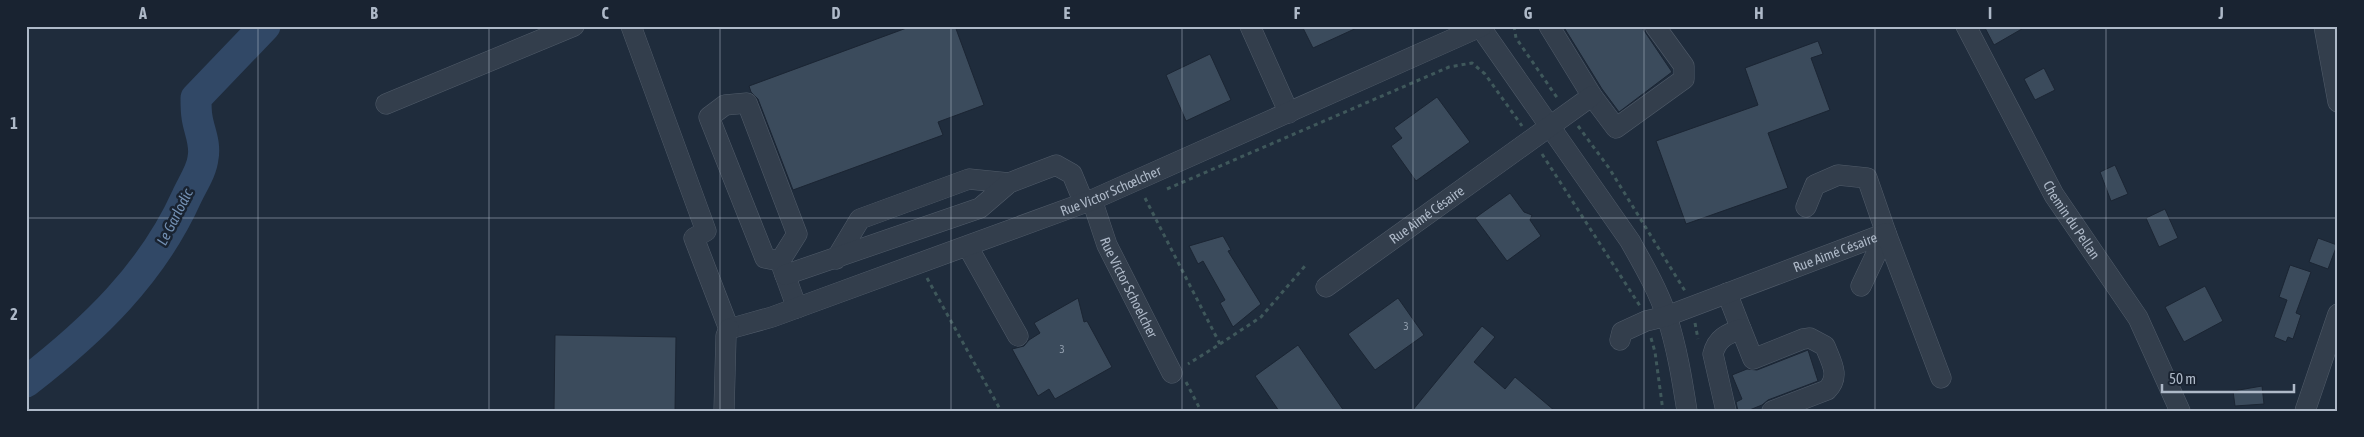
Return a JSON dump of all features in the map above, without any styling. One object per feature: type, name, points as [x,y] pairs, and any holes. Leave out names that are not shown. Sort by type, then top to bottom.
[{"type":"street","points":[[386,104],[574,26]]},
{"type":"street","points":[[631,26],[706,231],[694,238],[729,328],[726,336],[724,411]]},
{"type":"street","points":[[1250,26],[1289,113]]},
{"type":"street","points":[[1548,26],[1592,96],[1616,128],[1684,79],[1684,66],[1655,26]]},
{"type":"street","name":"Chemin du Pellan","points":[[1966,26],[2054,195],[2138,318],[2180,411]]},
{"type":"street","points":[[2324,26],[2338,102]]},
{"type":"street","points":[[1482,27],[1630,241],[1651,278],[1667,316],[1680,363],[1687,411]]},
{"type":"street","name":"Rue Victor Schœlcher","points":[[729,328],[772,317],[968,247],[1088,201],[1482,27]]},
{"type":"street","name":"Rue Aimé Césaire","points":[[1326,286],[1533,140],[1592,96]]},
{"type":"street","points":[[782,268],[798,234],[747,103],[724,105],[709,117],[765,258],[782,268],[797,308]]},
{"type":"street","name":"Rue Victor Schoelcher","points":[[1009,183],[1056,165],[1072,174],[1088,201],[1107,245],[1176,371]]},
{"type":"street","points":[[1806,206],[1815,185],[1838,176],[1867,178],[1886,233],[1860,286]]},
{"type":"street","points":[[836,259],[860,220],[969,179],[1009,183]]},
{"type":"street","points":[[782,268],[836,259],[980,208],[1009,183]]},
{"type":"street","name":"Rue Aimé Césaire","points":[[1620,340],[1622,332],[1646,321],[1667,316],[1886,233],[1941,378]]},
{"type":"street","points":[[968,247],[1018,336]]},
{"type":"street","points":[[1727,293],[1753,359],[1803,339],[1810,338],[1825,346],[1836,376],[1833,384],[1827,390],[1772,411]]},
{"type":"street","points":[[2305,411],[2338,314]]},
{"type":"street","points":[[1726,411],[1713,354],[1719,340],[1741,329]]},
{"type":"path","points":[[1163,191],[1449,67],[1472,64],[1486,74],[1533,140],[1639,303],[1655,352],[1663,411]]},
{"type":"path","points":[[1136,202],[1154,194]]},
{"type":"path","points":[[1145,198],[1220,344]]},
{"type":"path","points":[[1201,411],[1176,371],[1262,317],[1304,266]]},
{"type":"path","points":[[934,272],[926,275],[1001,411]]},
{"type":"building","points":[[912,26],[955,26],[984,105],[938,122],[943,135],[793,190],[758,99],[751,92],[749,86]]},
{"type":"building","points":[[1302,26],[1361,26],[1313,48]]},
{"type":"building","points":[[1569,26],[1641,26],[1672,72],[1619,112],[1602,89],[1565,29]]},
{"type":"building","points":[[1984,26],[2027,26],[1994,45]]},
{"type":"building","points":[[1818,41],[1823,54],[1811,58],[1830,110],[1768,133],[1788,188],[1686,224],[1656,141],[1758,105],[1745,68]]},
{"type":"building","points":[[1210,54],[1231,100],[1186,121],[1166,75]]},
{"type":"building","points":[[2044,68],[2055,90],[2035,100],[2024,79]]},
{"type":"building","points":[[1437,97],[1470,142],[1416,181],[1391,146],[1402,138],[1394,128]]},
{"type":"building","points":[[2115,165],[2128,194],[2111,201],[2100,172]]},
{"type":"building","points":[[1510,193],[1524,212],[1532,215],[1530,220],[1541,236],[1507,261],[1475,218]]},
{"type":"building","points":[[2165,209],[2178,238],[2159,247],[2146,218]]},
{"type":"building","points":[[1223,236],[1231,250],[1228,251],[1261,304],[1233,327],[1220,303],[1225,300],[1203,261],[1198,264],[1189,246]]},
{"type":"building","points":[[2318,238],[2337,245],[2328,269],[2309,262]]},
{"type":"building","points":[[2290,265],[2311,272],[2296,313],[2301,315],[2293,339],[2288,337],[2286,342],[2274,337],[2287,300],[2279,297]]},
{"type":"building","points":[[2205,286],[2223,321],[2184,342],[2165,307]]},
{"type":"building","points":[[1078,298],[1084,322],[1087,321],[1112,367],[1055,399],[1049,389],[1038,396],[1012,349],[1024,346],[1029,340],[1040,333],[1034,323]]},
{"type":"building","points":[[1398,298],[1424,335],[1375,370],[1348,334]]},
{"type":"building","points":[[1482,326],[1495,337],[1474,362],[1505,389],[1515,377],[1555,411],[1412,411]]},
{"type":"building","points":[[555,335],[676,337],[675,411],[554,411]]},
{"type":"building","points":[[1298,345],[1344,411],[1279,411],[1255,376]]},
{"type":"building","points":[[1808,350],[1818,381],[1768,400],[1762,405],[1747,411],[1738,411],[1736,402],[1742,399],[1732,375],[1747,369],[1757,370]]},
{"type":"building","points":[[2262,386],[2264,404],[2235,406],[2233,391]]},
{"type":"waterway","name":"Le Garlodic","points":[[26,382],[97,321],[118,299],[156,251],[173,224],[201,167],[204,147],[197,117],[196,98],[265,26]]}]
